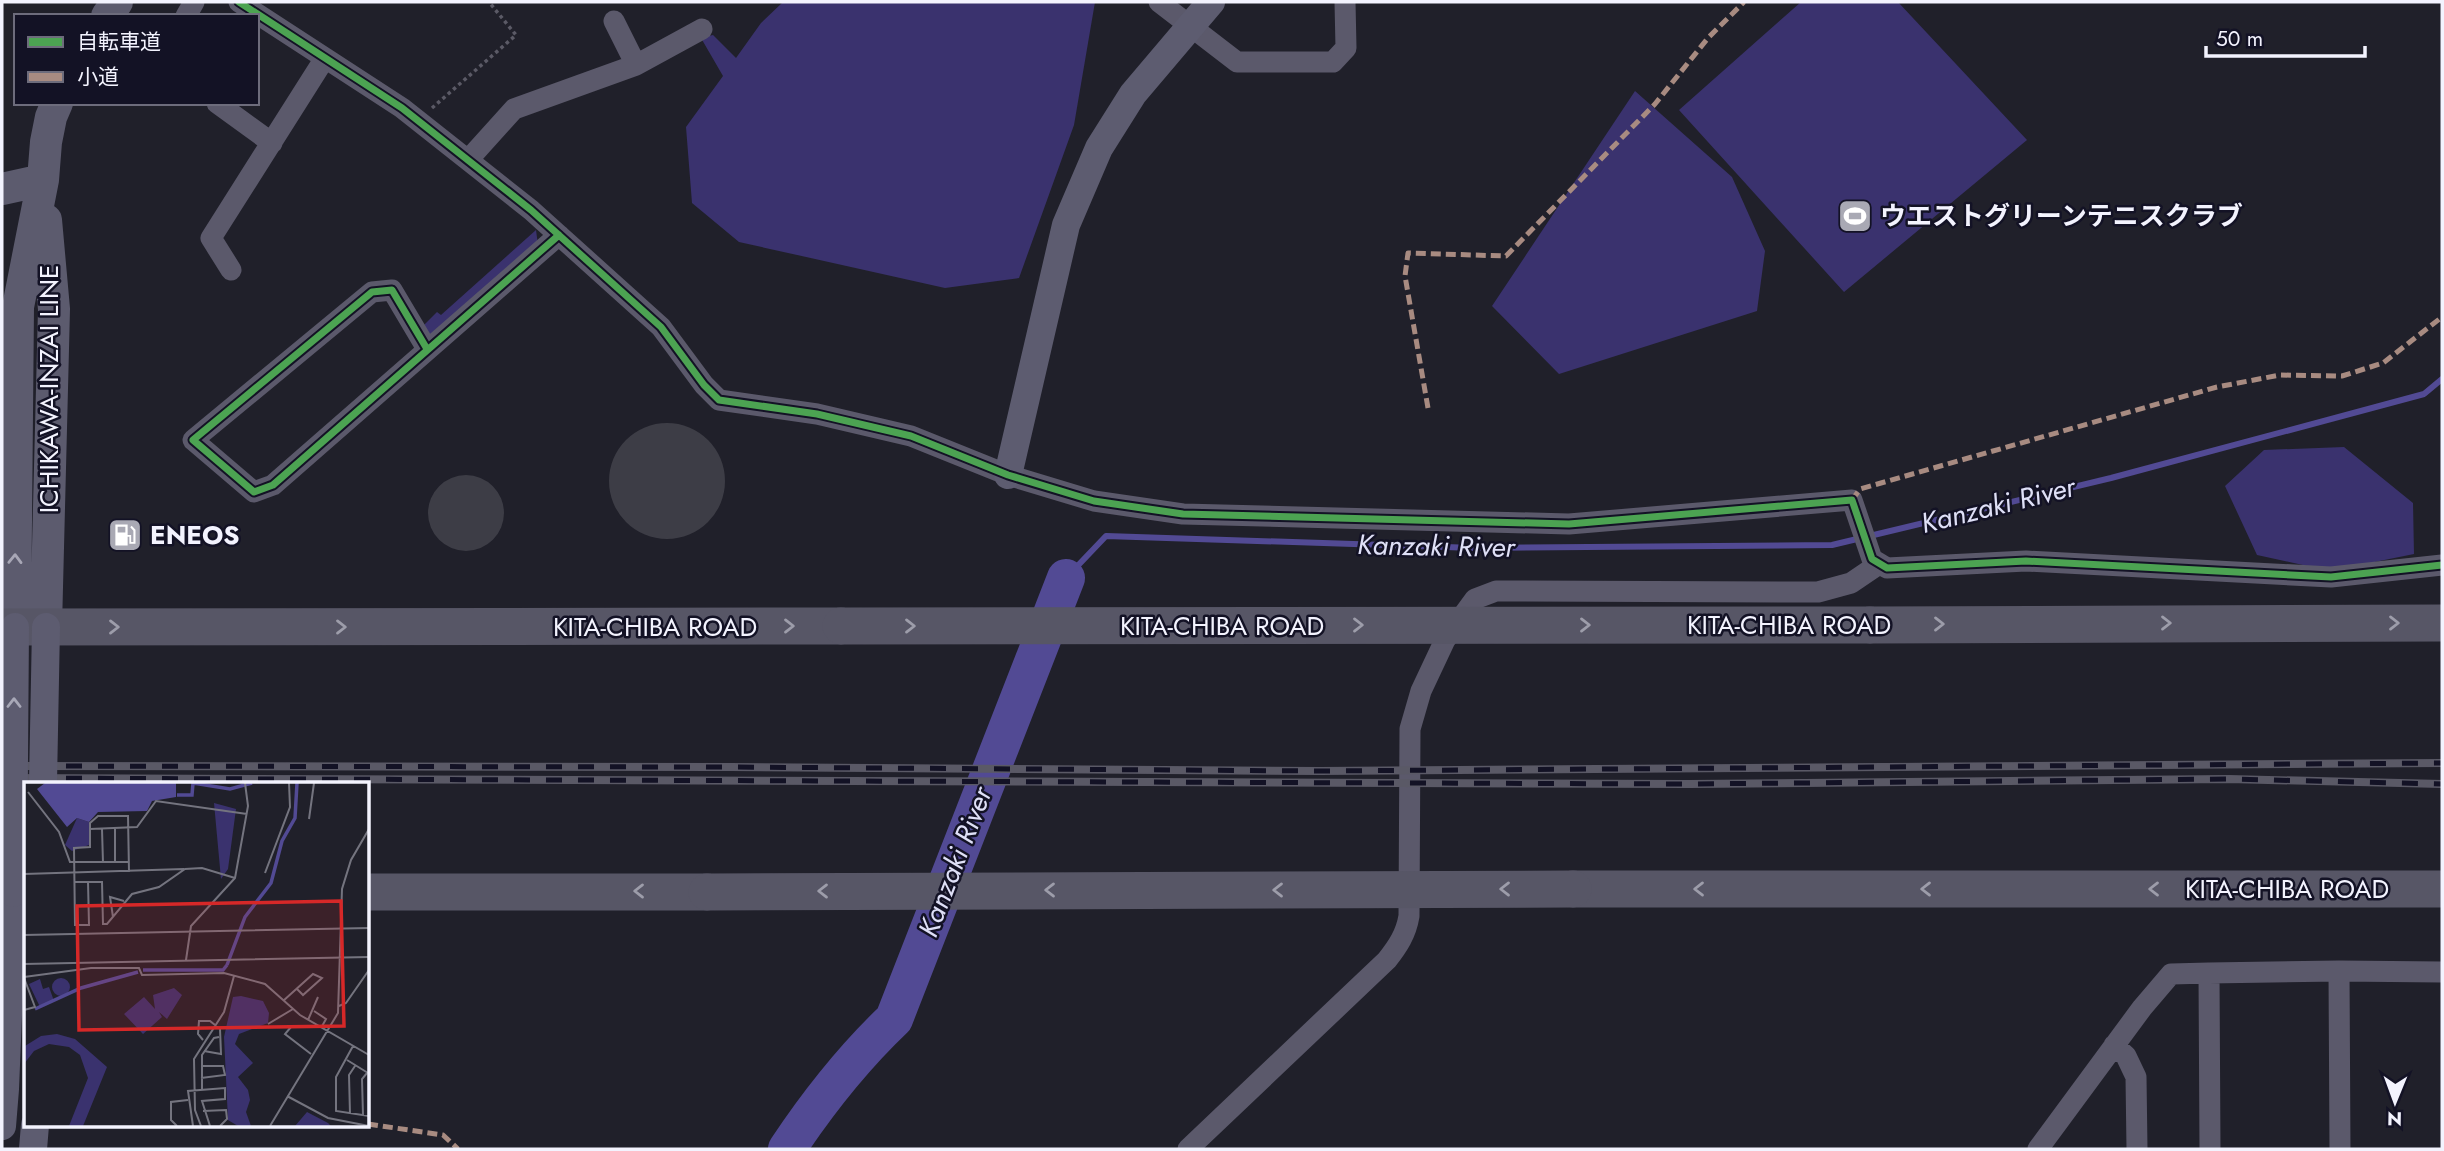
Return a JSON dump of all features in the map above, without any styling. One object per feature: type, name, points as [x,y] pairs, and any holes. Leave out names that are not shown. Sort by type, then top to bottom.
[{"type":"highway","name":"KITA-CHIBA ROAD","points":[[21,627],[2442,622]]},
{"type":"highway","name":"KITA-CHIBA ROAD","points":[[369,892],[2442,889]]},
{"type":"main road","points":[[1008,475],[1066,225],[1099,148],[1133,94],[1211,2]]},
{"type":"main road","name":"ICHIKAWA-INZAI LINE","points":[[21,627],[54,309],[43,180],[46,142],[56,105]]},
{"type":"main road","points":[[2,188],[43,180]]},
{"type":"main road","points":[[21,627],[43,782]]},
{"type":"main road","points":[[2,1126],[14,893],[21,627]]},
{"type":"main road","points":[[33,1149],[35,1126]]},
{"type":"street","points":[[239,2],[257,14]]},
{"type":"street","points":[[1159,2],[1237,62],[1333,62],[1346,48],[1345,2]]},
{"type":"street","points":[[259,15],[418,121],[531,210],[661,327],[704,385],[719,400],[817,414],[911,436],[1008,475],[1094,500],[1183,514],[1569,524],[1760,509],[1839,499],[1852,500],[1874,558],[1887,568],[2026,561],[2331,577],[2442,565]]},
{"type":"street","points":[[614,21],[636,65]]},
{"type":"street","points":[[468,160],[514,109],[636,65],[702,29]]},
{"type":"street","points":[[231,270],[211,239],[325,58]]},
{"type":"street","points":[[220,105],[272,143]]},
{"type":"street","points":[[427,349],[392,290],[372,292],[193,440],[254,492],[273,485],[559,235]]},
{"type":"street","points":[[1188,1149],[1387,960],[1403,937],[1409,916],[1410,729],[1414,709],[1445,640],[1475,599],[1496,591],[1818,592],[1851,583],[1874,558]]},
{"type":"street","points":[[2339,971],[2340,1149]]},
{"type":"street","points":[[2038,1149],[2114,1045],[2171,974],[2442,972]]},
{"type":"street","points":[[2209,973],[2210,1149]]},
{"type":"street","points":[[2114,1045],[2126,1056],[2136,1077],[2137,1149]]},
{"type":"path","points":[[418,121],[516,35],[489,2]]},
{"type":"shaded area","points":[[783,2],[1095,2],[1074,125],[1019,278],[945,288],[739,242],[692,203],[686,127],[723,76],[701,38],[713,35],[736,58],[761,23]]},
{"type":"shaded area","name":"ウエストグリーンテニスクラブ","points":[[1801,2],[1898,2],[2027,140],[1844,292],[1679,110]]},
{"type":"shaded area","points":[[1635,91],[1732,177],[1765,251],[1757,311],[1559,374],[1492,306]]},
{"type":"shaded area","points":[[536,230],[538,245],[435,337],[420,329],[437,312],[441,315]]},
{"type":"shaded area","points":[[2344,447],[2413,503],[2414,554],[2330,571],[2257,555],[2225,486],[2264,450]]},
{"type":"building","points":[[667,423],[689,428],[708,440],[720,459],[725,481],[720,503],[708,522],[689,534],[667,539],[645,534],[626,522],[614,503],[609,481],[614,459],[626,440],[645,428]]},
{"type":"building","points":[[466,475],[481,478],[493,486],[501,498],[504,513],[501,528],[493,540],[481,548],[466,551],[451,548],[439,540],[431,528],[428,513],[431,498],[439,486],[451,478]]},
{"type":"waterway","name":"Kanzaki River","points":[[1066,578],[1106,536],[1475,548],[1832,545],[2111,478],[2424,394],[2442,379]]},
{"type":"waterway","name":"Kanzaki River","points":[[787,1149],[837,1081],[894,1019],[1066,578]]},
{"type":"railway","points":[[2,766],[1320,771],[2442,763]]},
{"type":"railway","points":[[2,778],[1689,784],[2229,779],[2442,784]]},
{"type":"marked path","points":[[1428,408],[1405,276],[1408,253],[1506,256],[1655,104],[1708,38],[1744,2]]},
{"type":"marked path","points":[[1852,500],[1860,489],[2217,387],[2280,375],[2342,376],[2383,363],[2442,317]]},
{"type":"marked path","points":[[369,1124],[443,1135],[458,1149]]},
{"type":"cycle path","points":[[239,2],[257,14]]},
{"type":"cycle path","points":[[259,15],[402,108],[531,210],[661,327],[704,385],[719,400],[817,414],[911,436],[1008,475],[1094,501],[1183,514],[1569,524],[1852,500],[1872,559],[1887,568],[2026,561],[2331,577],[2442,565]]},
{"type":"cycle path","points":[[427,349],[392,290],[372,292],[193,440],[254,492],[273,485],[559,235]]},
{"type":"place","name":"ウエストグリーンテニスクラブ","points":[[1855,216]]},
{"type":"place","name":"ENEOS","points":[[125,535]]}]
